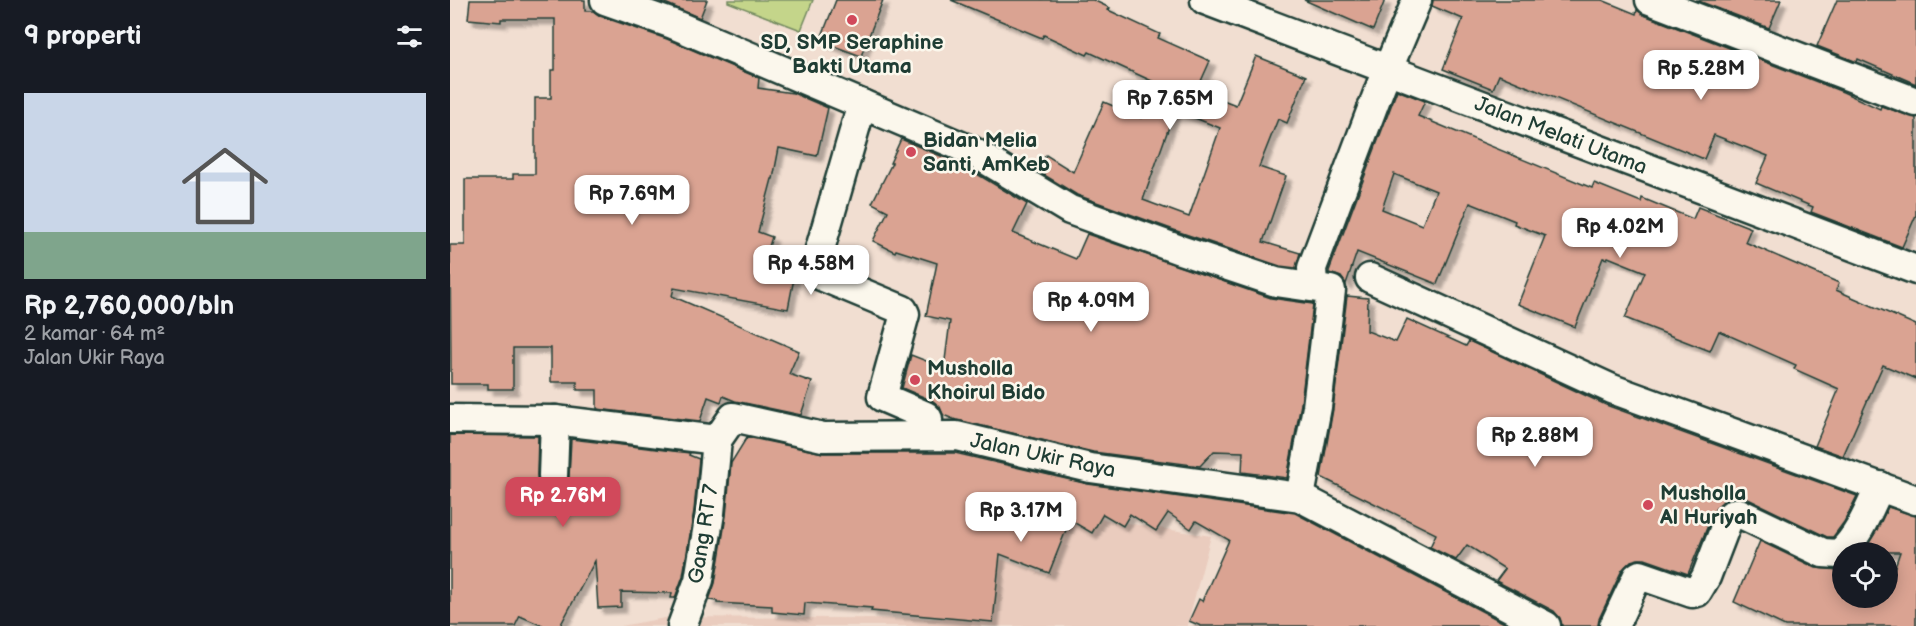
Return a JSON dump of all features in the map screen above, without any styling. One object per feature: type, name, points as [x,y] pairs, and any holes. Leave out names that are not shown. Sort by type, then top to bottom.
[{"type":"street","points":[[605,0],[674,24],[970,150],[1070,210],[1276,282],[1331,290],[1317,407],[1300,497]]},
{"type":"street","name":"Jalan Melati Utama","points":[[1205,0],[1916,270]]},
{"type":"street","points":[[1313,286],[1312,268],[1388,69],[1417,0]]},
{"type":"street","points":[[1650,0],[1916,102]]},
{"type":"street","points":[[862,104],[818,256],[819,275],[903,310],[905,314],[882,397],[926,416],[928,419],[927,436]]},
{"type":"street","points":[[1370,278],[1612,389],[1916,500]]},
{"type":"street","name":"Jalan Ukir Raya","points":[[717,440],[733,417],[823,437],[957,436],[1090,468],[1300,497],[1546,626]]},
{"type":"street","points":[[450,419],[555,420],[717,440]]},
{"type":"street","points":[[553,476],[555,420]]},
{"type":"street","name":"Gang RT 7","points":[[682,626],[699,580],[710,513],[717,440]]},
{"type":"street","points":[[1614,626],[1640,575],[1692,593],[1697,592],[1706,577],[1729,517],[1734,513],[1739,513],[1823,553],[1839,554],[1848,547],[1880,486]]},
{"type":"shaded area","points":[[1068,514],[1211,536],[1187,626],[621,626],[670,617],[972,619],[991,556],[1048,575]]},
{"type":"green space","points":[[728,0],[813,0],[801,30],[728,2]]},
{"type":"building","points":[[470,0],[585,0],[585,11],[593,11],[600,16],[667,39],[759,78],[758,88],[793,93],[828,108],[817,156],[779,148],[758,232],[772,237],[764,262],[796,268],[788,309],[674,288],[672,296],[799,351],[789,374],[812,382],[801,415],[735,401],[723,396],[721,402],[708,397],[700,421],[597,409],[597,390],[577,390],[577,382],[551,382],[551,348],[513,348],[513,389],[488,389],[488,384],[451,384],[450,245],[465,245],[465,179],[513,179],[513,174],[535,174],[535,98],[551,98],[551,70],[555,70],[555,19],[501,19],[501,22],[468,19]]},
{"type":"building","name":"SD, SMP Seraphine Bakti Utama","points":[[658,0],[707,0],[700,18]]},
{"type":"building","name":"SD, SMP Seraphine Bakti Utama","points":[[836,0],[883,0],[861,56],[820,41]]},
{"type":"building","points":[[951,0],[1093,0],[1110,8],[1108,10],[1160,34],[1158,38],[1210,61],[1197,90],[1236,105],[1256,56],[1306,76],[1287,123],[1278,119],[1259,167],[1286,176],[1263,242],[1300,253],[1296,268],[1280,266],[1077,195],[1036,170],[1046,155],[1073,172],[1104,102],[1141,118],[1154,82],[1089,52],[1087,55],[1044,35],[1042,38]],"holes":[[[1175,110],[1220,128],[1189,217],[1143,200]]]},
{"type":"building","points":[[1304,0],[1385,0],[1373,30]]},
{"type":"building","points":[[1433,0],[1602,0],[1636,14],[1637,10],[1644,15],[1843,92],[1880,109],[1881,106],[1916,118],[1916,215],[1902,247],[1811,212],[1813,207],[1756,183],[1768,156],[1714,135],[1704,159],[1499,75],[1493,89],[1443,69],[1463,19],[1432,6]]},
{"type":"building","points":[[1696,0],[1781,0],[1769,28]]},
{"type":"building","points":[[1837,0],[1916,0],[1916,84],[1858,59],[1857,62],[1817,46]]},
{"type":"building","points":[[1397,90],[1425,101],[1418,116],[1592,188],[1594,183],[1641,202],[1642,198],[1693,219],[1698,207],[1751,228],[1745,242],[1839,283],[1836,290],[1916,325],[1916,379],[1883,365],[1843,456],[1815,446],[1839,389],[1794,369],[1796,365],[1719,331],[1710,351],[1625,318],[1645,272],[1608,257],[1603,258],[1575,327],[1518,304],[1545,236],[1470,203],[1437,284],[1357,252],[1346,284],[1341,277],[1329,271]],"holes":[[[1394,174],[1436,191],[1422,225],[1382,209]]]},
{"type":"building","points":[[901,139],[962,165],[1027,204],[1013,233],[1076,259],[1087,234],[1271,298],[1313,304],[1301,404],[1287,478],[1242,472],[1243,452],[1214,451],[1200,466],[1093,452],[956,420],[943,415],[940,407],[933,401],[902,388],[911,355],[944,368],[950,321],[926,316],[937,263],[896,250],[895,252],[873,241],[888,211],[872,203]]},
{"type":"building","points":[[1347,296],[1368,298],[1367,331],[1396,342],[1407,319],[1466,346],[1469,341],[1606,405],[1857,496],[1844,522],[1833,537],[1827,537],[1746,498],[1734,496],[1724,500],[1714,511],[1688,574],[1645,559],[1631,561],[1622,570],[1599,619],[1598,626],[1562,626],[1560,618],[1554,611],[1496,581],[1505,569],[1467,545],[1456,560],[1430,547],[1436,534],[1321,477],[1333,409]]},
{"type":"building","points":[[450,435],[538,436],[538,483],[544,490],[552,492],[560,491],[567,484],[571,439],[690,453],[689,455],[699,459],[694,511],[683,576],[675,598],[671,598],[672,593],[621,592],[621,607],[598,608],[595,561],[560,626],[543,626],[520,616],[515,626],[450,626]]},
{"type":"building","points":[[747,437],[823,453],[955,453],[1088,484],[1295,513],[1510,626],[1201,626],[1189,621],[1199,599],[1202,601],[1229,540],[1196,521],[1191,529],[1168,513],[1156,531],[1130,514],[1123,526],[1103,514],[1092,533],[1070,520],[1049,573],[1000,554],[993,622],[805,603],[804,615],[772,612],[772,606],[717,603],[717,601],[709,600],[715,583],[726,516],[731,463]]},
{"type":"building","points":[[1888,507],[1916,516],[1916,626],[1785,626],[1734,602],[1760,541],[1816,568],[1832,569],[1832,608],[1898,608],[1900,552],[1898,552],[1898,542],[1869,542]]},
{"type":"place","name":"SD, SMP Seraphine Bakti Utama","points":[[852,20]]},
{"type":"place","name":"Bidan Melia Santi, AmKeb","points":[[911,152]]},
{"type":"place","name":"Musholla Khoirul Bido","points":[[915,380]]},
{"type":"place","name":"Musholla Al Huriyah","points":[[1648,505]]}]
